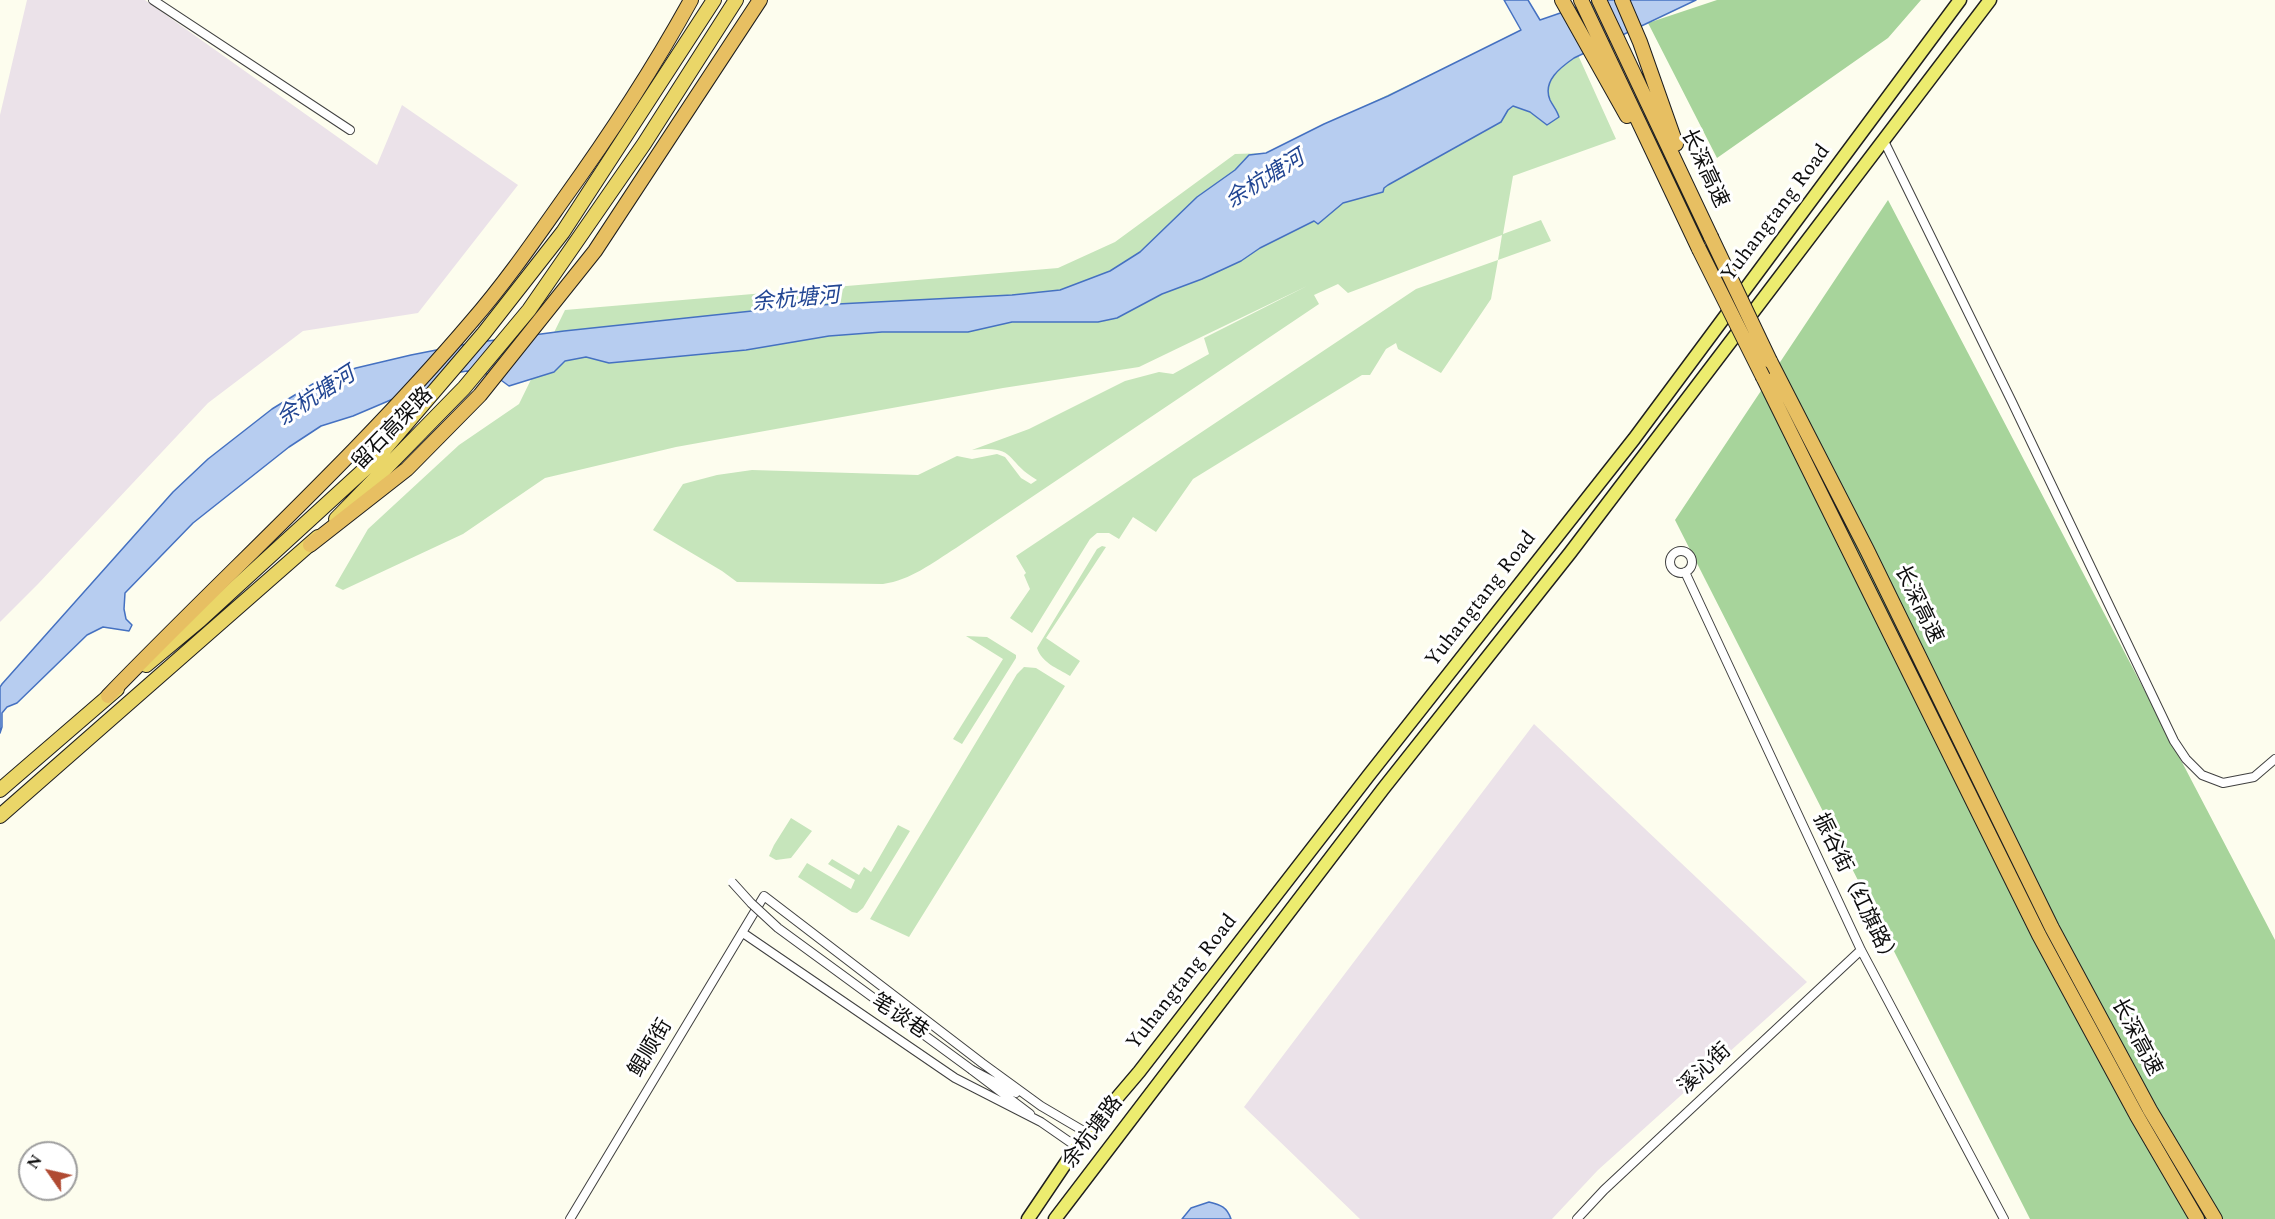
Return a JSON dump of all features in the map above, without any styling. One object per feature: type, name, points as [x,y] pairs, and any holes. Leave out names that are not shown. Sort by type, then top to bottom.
[{"type":"highway","points":[[108,696],[190,611],[342,463],[473,320],[526,252],[598,151],[669,40],[691,0]]},
{"type":"highway","name":"留石高架路","points":[[0,790],[200,620],[377,459],[512,300],[562,232],[714,0]]},
{"type":"highway","name":"留石高架路","points":[[0,816],[310,545],[464,388],[529,310],[638,153],[736,0]]},
{"type":"highway","points":[[310,545],[407,469],[480,395],[595,251],[760,0]]},
{"type":"highway","name":"长深高速","points":[[1581,0],[1699,249],[2039,935],[2137,1116],[2197,1219]]},
{"type":"highway","name":"长深高速","points":[[1599,0],[1770,361],[1867,550],[2052,928],[2150,1110],[2215,1219]]},
{"type":"highway","points":[[1622,0],[1702,216]]},
{"type":"highway","points":[[1563,1],[1686,220]]},
{"type":"main road","name":"Yuhangtang Road","points":[[1028,1219],[1087,1133],[1138,1072],[1634,439],[1960,0]]},
{"type":"main road","name":"Yuhangtang Road","points":[[1055,1219],[1375,799],[1606,507],[1990,0]]},
{"type":"street","points":[[153,0],[350,130]]},
{"type":"street","points":[[1883,139],[2174,741],[2186,759],[2202,775],[2223,783],[2254,777],[2275,759]]},
{"type":"street","name":"振谷街（红旗路）","points":[[1685,572],[1861,950],[2004,1219]]},
{"type":"street","name":"笔谈巷","points":[[732,882],[778,928],[1077,1147]]},
{"type":"street","name":"笔谈巷","points":[[764,897],[1041,1106]]},
{"type":"street","name":"鲲顺街","points":[[570,1219],[764,897]]},
{"type":"street","name":"笔谈巷","points":[[743,933],[955,1078],[1041,1122]]},
{"type":"street","name":"溪沁街","points":[[1576,1219],[1604,1190],[1861,950]]},
{"type":"street","name":"笔谈巷","points":[[972,1070],[1087,1133]]},
{"type":"shaded area","points":[[27,0],[145,0],[377,165],[402,105],[518,185],[418,313],[303,331],[208,403],[0,622],[0,115]]},
{"type":"shaded area","points":[[1534,724],[1807,982],[1598,1170],[1552,1219],[1360,1219],[1244,1107]]},
{"type":"green space","points":[[1717,0],[1921,0],[1888,38],[1717,158],[1648,23]]},
{"type":"green space","points":[[1559,13],[1616,139],[1513,176],[1503,234],[1541,220],[1551,241],[1498,260],[1502,235],[1348,293],[1338,284],[1314,295],[1319,304],[956,548],[921,570],[893,582],[883,584],[737,582],[653,530],[683,484],[717,475],[752,470],[918,475],[957,456],[972,459],[997,454],[1005,457],[1021,478],[1031,484],[1037,480],[1004,452],[987,449],[972,450],[1029,429],[1125,381],[1159,372],[1173,374],[1209,354],[1204,338],[1307,286],[1139,367],[1003,388],[676,447],[545,478],[463,534],[343,590],[335,586],[368,529],[459,445],[519,404],[565,310],[1058,268],[1115,242],[1235,154],[1266,153]]},
{"type":"green space","points":[[1888,200],[2275,940],[2275,1219],[2030,1219],[1675,520]]},
{"type":"green space","points":[[1498,260],[1491,299],[1441,373],[1398,349],[1396,343],[1386,349],[1370,375],[1362,375],[1193,479],[1156,532],[1133,517],[1119,539],[1109,533],[1097,533],[1090,539],[1032,633],[1010,618],[1030,589],[1024,575],[1026,573],[1016,556],[1416,289]]},
{"type":"green space","points":[[1102,546],[1106,547],[1046,638],[1080,661],[1070,676],[1042,658],[1037,648],[1097,549]]},
{"type":"green space","points":[[966,636],[987,637],[1016,655],[1016,658],[962,744],[953,739],[1003,659]]},
{"type":"green space","points":[[1024,667],[1036,668],[1065,686],[909,937],[870,919],[1017,674]]},
{"type":"green space","points":[[791,818],[812,831],[791,858],[776,860],[769,856]]},
{"type":"green space","points":[[898,825],[910,831],[863,908],[857,913],[798,877],[807,863],[851,889],[855,880],[828,864],[832,859],[859,875],[864,867],[871,872]]},
{"type":"water","name":"余杭塘河","points":[[1504,0],[1528,0],[1540,20],[1598,0],[1696,0],[1574,58],[1564,66],[1554,75],[1548,93],[1559,117],[1547,125],[1530,112],[1513,106],[1501,122],[1388,185],[1383,192],[1343,203],[1318,224],[1314,221],[1260,248],[1241,261],[1162,294],[1117,318],[1098,322],[1012,322],[968,332],[882,332],[829,336],[746,350],[609,363],[586,357],[565,361],[554,372],[509,386],[494,375],[467,371],[443,375],[428,392],[393,399],[353,416],[321,426],[289,447],[193,523],[125,593],[126,619],[132,625],[129,631],[103,627],[87,635],[17,703],[7,707],[2,713],[0,733],[0,687],[2,684],[173,492],[208,459],[272,409],[316,382],[356,368],[411,355],[472,343],[564,331],[799,306],[1012,295],[1060,290],[1110,271],[1140,252],[1197,197],[1235,170],[1249,155],[1266,153],[1521,30]]},
{"type":"water","points":[[1209,1202],[1223,1207],[1231,1219],[1182,1219],[1191,1208]]}]
